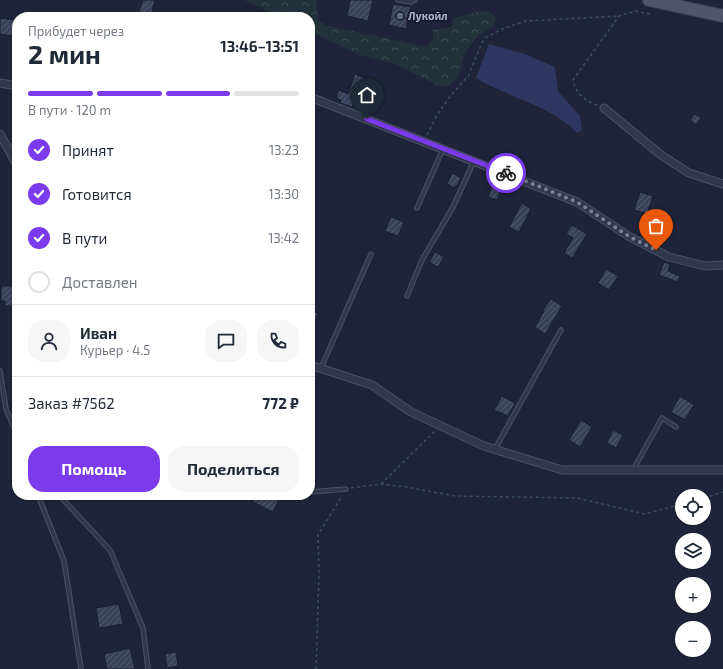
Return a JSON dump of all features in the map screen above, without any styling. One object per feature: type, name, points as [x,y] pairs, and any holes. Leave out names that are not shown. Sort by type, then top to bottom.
[{"type":"main road","points":[[648,0],[723,16]]},
{"type":"street","points":[[0,84],[12,85]]},
{"type":"street","points":[[315,99],[577,202],[630,237],[669,257],[705,266],[723,265]]},
{"type":"street","points":[[604,108],[661,155],[689,173],[723,184]]},
{"type":"street","points":[[0,134],[12,156]]},
{"type":"street","points":[[315,367],[372,385],[411,412],[484,446],[562,470],[723,470]]},
{"type":"lane","points":[[398,0],[411,2],[416,0]]},
{"type":"lane","points":[[417,208],[443,148]]},
{"type":"lane","points":[[407,296],[422,260],[453,207],[474,161]]},
{"type":"lane","points":[[321,369],[371,254]]},
{"type":"lane","points":[[495,449],[561,330]]},
{"type":"lane","points":[[0,372],[6,409],[12,423]]},
{"type":"lane","points":[[632,470],[662,418],[676,427]]},
{"type":"lane","points":[[315,492],[346,489]]},
{"type":"lane","points":[[40,500],[64,561],[82,669]]},
{"type":"lane","points":[[65,500],[110,550],[143,628],[148,669]]},
{"type":"path","points":[[424,141],[448,99],[468,76],[485,38],[502,29],[526,21],[619,16],[636,11],[650,14]]},
{"type":"path","points":[[604,108],[583,98],[579,94],[573,80],[619,16]]},
{"type":"path","points":[[381,484],[440,425]]},
{"type":"path","points":[[316,669],[319,590],[318,535],[346,489],[381,484],[455,496],[577,498],[645,514],[675,506]]},
{"type":"path","points":[[711,496],[723,492]]},
{"type":"green space","points":[[244,0],[316,0],[318,19],[324,25],[427,47],[433,39],[433,30],[451,27],[454,18],[481,11],[490,12],[496,18],[493,26],[478,36],[463,56],[460,73],[450,85],[441,87],[395,64],[360,55],[315,33],[315,12],[269,12]]},
{"type":"water","points":[[489,44],[525,54],[555,67],[558,91],[580,116],[582,130],[577,133],[554,115],[476,78]]},
{"type":"building","points":[[143,0],[155,0],[152,12],[139,12]]},
{"type":"building","points":[[350,0],[373,0],[368,21],[347,16]]},
{"type":"building","name":"Лукойл","points":[[393,4],[411,7],[406,29],[389,25]]},
{"type":"building","points":[[0,18],[12,20],[12,36],[0,34]]},
{"type":"building","points":[[355,74],[370,80],[368,85],[383,91],[376,111],[354,103],[352,107],[340,103],[341,100],[336,98],[339,90],[348,94]]},
{"type":"building","points":[[695,114],[701,118],[696,125],[690,120]]},
{"type":"building","points":[[452,173],[461,178],[455,188],[447,184]]},
{"type":"building","points":[[493,184],[502,188],[497,200],[488,197]]},
{"type":"building","points":[[640,192],[653,196],[647,214],[634,210]]},
{"type":"building","points":[[522,203],[531,209],[519,232],[509,227]]},
{"type":"building","points":[[391,217],[404,222],[398,236],[385,231]]},
{"type":"building","points":[[572,225],[587,234],[572,258],[564,253],[573,238],[566,234]]},
{"type":"building","points":[[435,252],[444,257],[438,267],[429,262]]},
{"type":"building","points":[[664,262],[670,264],[668,271],[680,276],[678,282],[659,275]]},
{"type":"building","points":[[606,269],[618,276],[609,290],[598,283]]},
{"type":"building","points":[[1,286],[12,286],[12,306],[5,306],[5,301],[1,301]]},
{"type":"building","points":[[551,299],[562,306],[545,334],[535,327],[544,311],[543,310]]},
{"type":"building","points":[[315,312],[318,313],[315,322]]},
{"type":"building","points":[[502,396],[515,403],[508,416],[494,410]]},
{"type":"building","points":[[680,396],[694,405],[685,420],[671,412]]},
{"type":"building","points":[[581,420],[592,427],[580,447],[569,440]]},
{"type":"building","points":[[613,430],[623,435],[616,448],[607,443]]},
{"type":"building","points":[[254,500],[279,500],[273,512],[253,502]]},
{"type":"building","points":[[119,604],[123,624],[99,628],[96,608]]},
{"type":"building","points":[[130,648],[135,669],[107,669],[104,654]]},
{"type":"building","points":[[176,652],[178,666],[167,668],[165,654]]},
{"type":"way so far","points":[[506,173],[577,202],[630,237],[656,250]]},
{"type":"place","name":"Лукойл","points":[[400,16]]},
{"type":"route","points":[[367,119],[506,173]]}]
